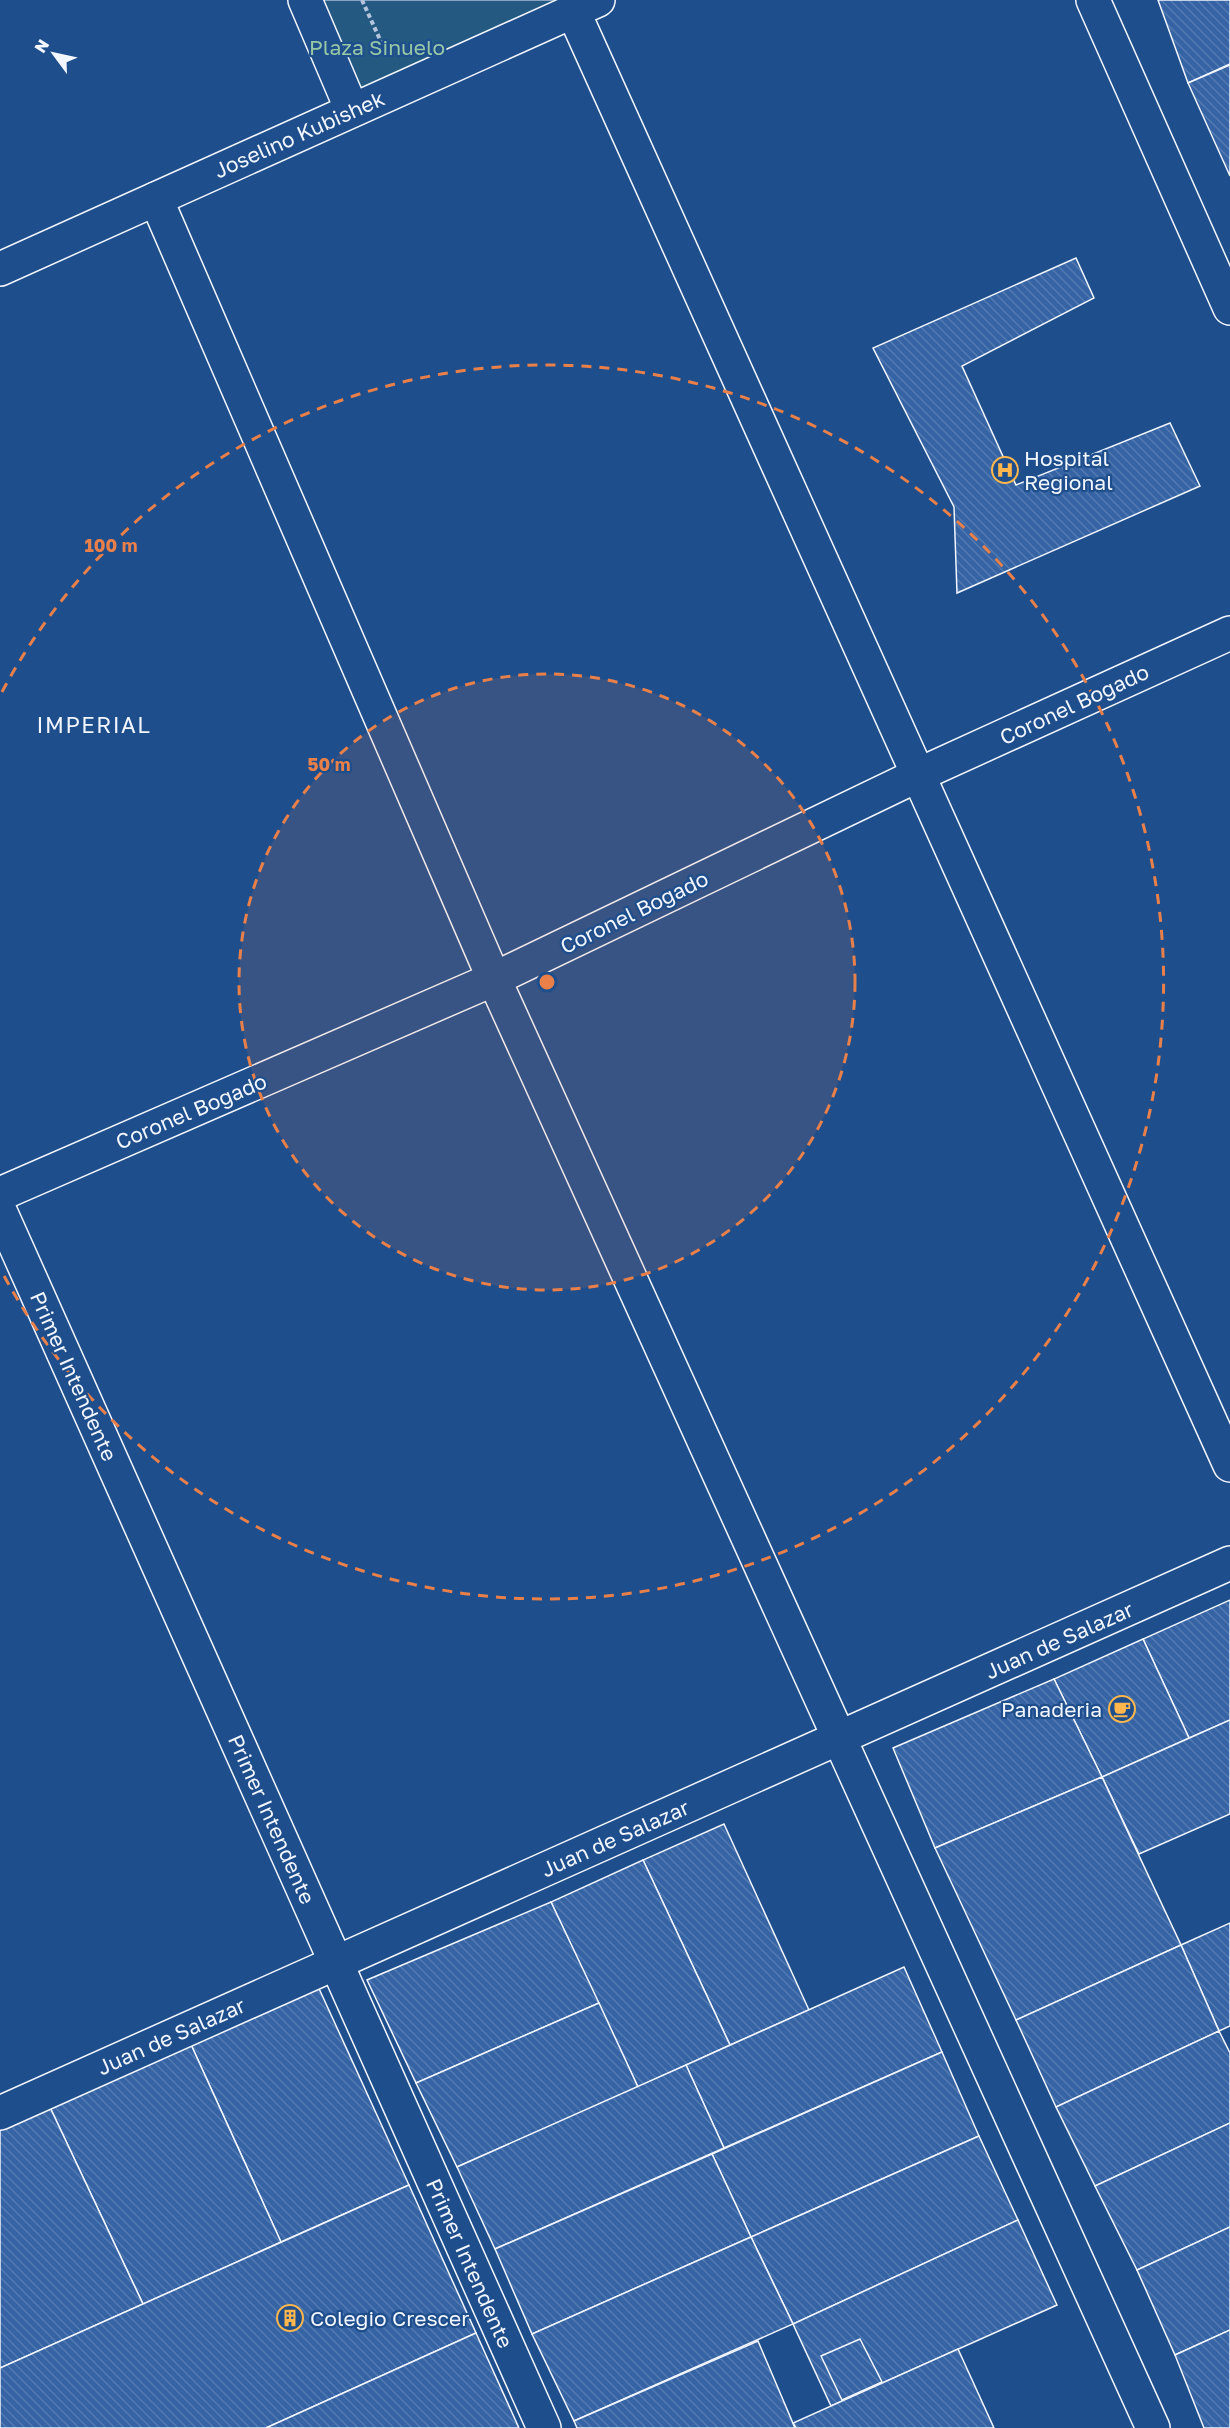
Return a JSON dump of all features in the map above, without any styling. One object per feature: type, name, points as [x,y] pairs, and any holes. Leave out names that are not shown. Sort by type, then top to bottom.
[{"type":"street","points":[[305,0],[352,110]]},
{"type":"street","points":[[1093,0],[1230,308]]},
{"type":"street","points":[[585,6],[918,776],[1230,1464]]},
{"type":"street","name":"Joselino Kubishek","points":[[0,269],[585,6]]},
{"type":"street","points":[[156,199],[494,980],[1154,2428]]},
{"type":"street","name":"Coronel Bogado","points":[[0,1194],[494,980],[918,776],[1230,633]]},
{"type":"street","name":"Primer Intendente","points":[[0,1211],[543,2428]]},
{"type":"street","name":"Juan de Salazar","points":[[0,2113],[1230,1563]]},
{"type":"path","points":[[362,0],[387,57]]},
{"type":"green space","name":"Plaza Sinuelo","points":[[305,0],[598,0],[352,110]]},
{"type":"building","points":[[1158,0],[1230,0],[1230,64],[1188,83]]},
{"type":"building","points":[[1230,65],[1230,176],[1188,83]]},
{"type":"building","points":[[1076,258],[1094,298],[962,366],[1016,485],[1170,423],[1200,486],[957,593],[954,507],[873,348]]},
{"type":"building","points":[[1230,1600],[1230,1720],[1189,1738],[1143,1639]]},
{"type":"building","name":"Panaderia","points":[[1143,1639],[1189,1738],[1102,1777],[1054,1679]]},
{"type":"building","points":[[1054,1679],[1102,1777],[935,1848],[893,1748]]},
{"type":"building","points":[[1230,1720],[1230,1814],[1139,1854],[1102,1777]]},
{"type":"building","points":[[1102,1777],[1181,1945],[1016,2020],[935,1848]]},
{"type":"building","points":[[724,1824],[809,2010],[730,2045],[643,1860]]},
{"type":"building","points":[[643,1860],[730,2045],[638,2087],[551,1902]]},
{"type":"building","points":[[551,1902],[599,2003],[416,2083],[367,1980]]},
{"type":"building","points":[[1230,1923],[1230,2026],[1219,2031],[1181,1945]]},
{"type":"building","points":[[1181,1945],[1219,2031],[1056,2107],[1016,2020]]},
{"type":"building","points":[[904,1967],[942,2052],[724,2148],[686,2065]]},
{"type":"building","points":[[316,1982],[409,2185],[281,2242],[188,2038]]},
{"type":"building","points":[[599,2003],[638,2087],[457,2167],[416,2083]]},
{"type":"building","points":[[1219,2031],[1230,2053],[1230,2123],[1095,2186],[1056,2107]]},
{"type":"building","points":[[188,2038],[281,2242],[143,2304],[47,2101]]},
{"type":"building","points":[[942,2052],[979,2136],[751,2237],[712,2154]]},
{"type":"building","points":[[686,2065],[724,2148],[495,2249],[457,2167]]},
{"type":"building","points":[[47,2101],[143,2304],[0,2368],[0,2123]]},
{"type":"building","points":[[1230,2123],[1230,2227],[1137,2270],[1095,2186]]},
{"type":"building","points":[[979,2136],[1018,2220],[793,2324],[751,2237]]},
{"type":"building","points":[[712,2154],[751,2237],[532,2334],[495,2249]]},
{"type":"building","name":"Colegio Crescer","points":[[409,2185],[476,2333],[266,2428],[0,2428],[0,2368]]},
{"type":"building","points":[[1018,2220],[1057,2305],[831,2406],[793,2324]]},
{"type":"building","points":[[1230,2227],[1230,2330],[1175,2355],[1137,2270]]},
{"type":"building","points":[[751,2237],[793,2324],[574,2421],[532,2334]]},
{"type":"building","points":[[1230,2330],[1230,2428],[1204,2428],[1175,2355]]},
{"type":"building","points":[[476,2333],[519,2428],[266,2428]]},
{"type":"building","points":[[860,2339],[882,2382],[842,2400],[821,2356]]},
{"type":"building","points":[[758,2341],[795,2428],[577,2428],[574,2421]]},
{"type":"building","points":[[958,2349],[994,2428],[796,2428],[793,2423]]},
{"type":"place","name":"Hospital Regional","points":[[1005,470]]},
{"type":"place","name":"Panaderia","points":[[1122,1709]]},
{"type":"place","name":"Colegio Crescer","points":[[290,2318]]},
{"type":"district","name":"IMPERIAL","points":[[94,724]]}]
